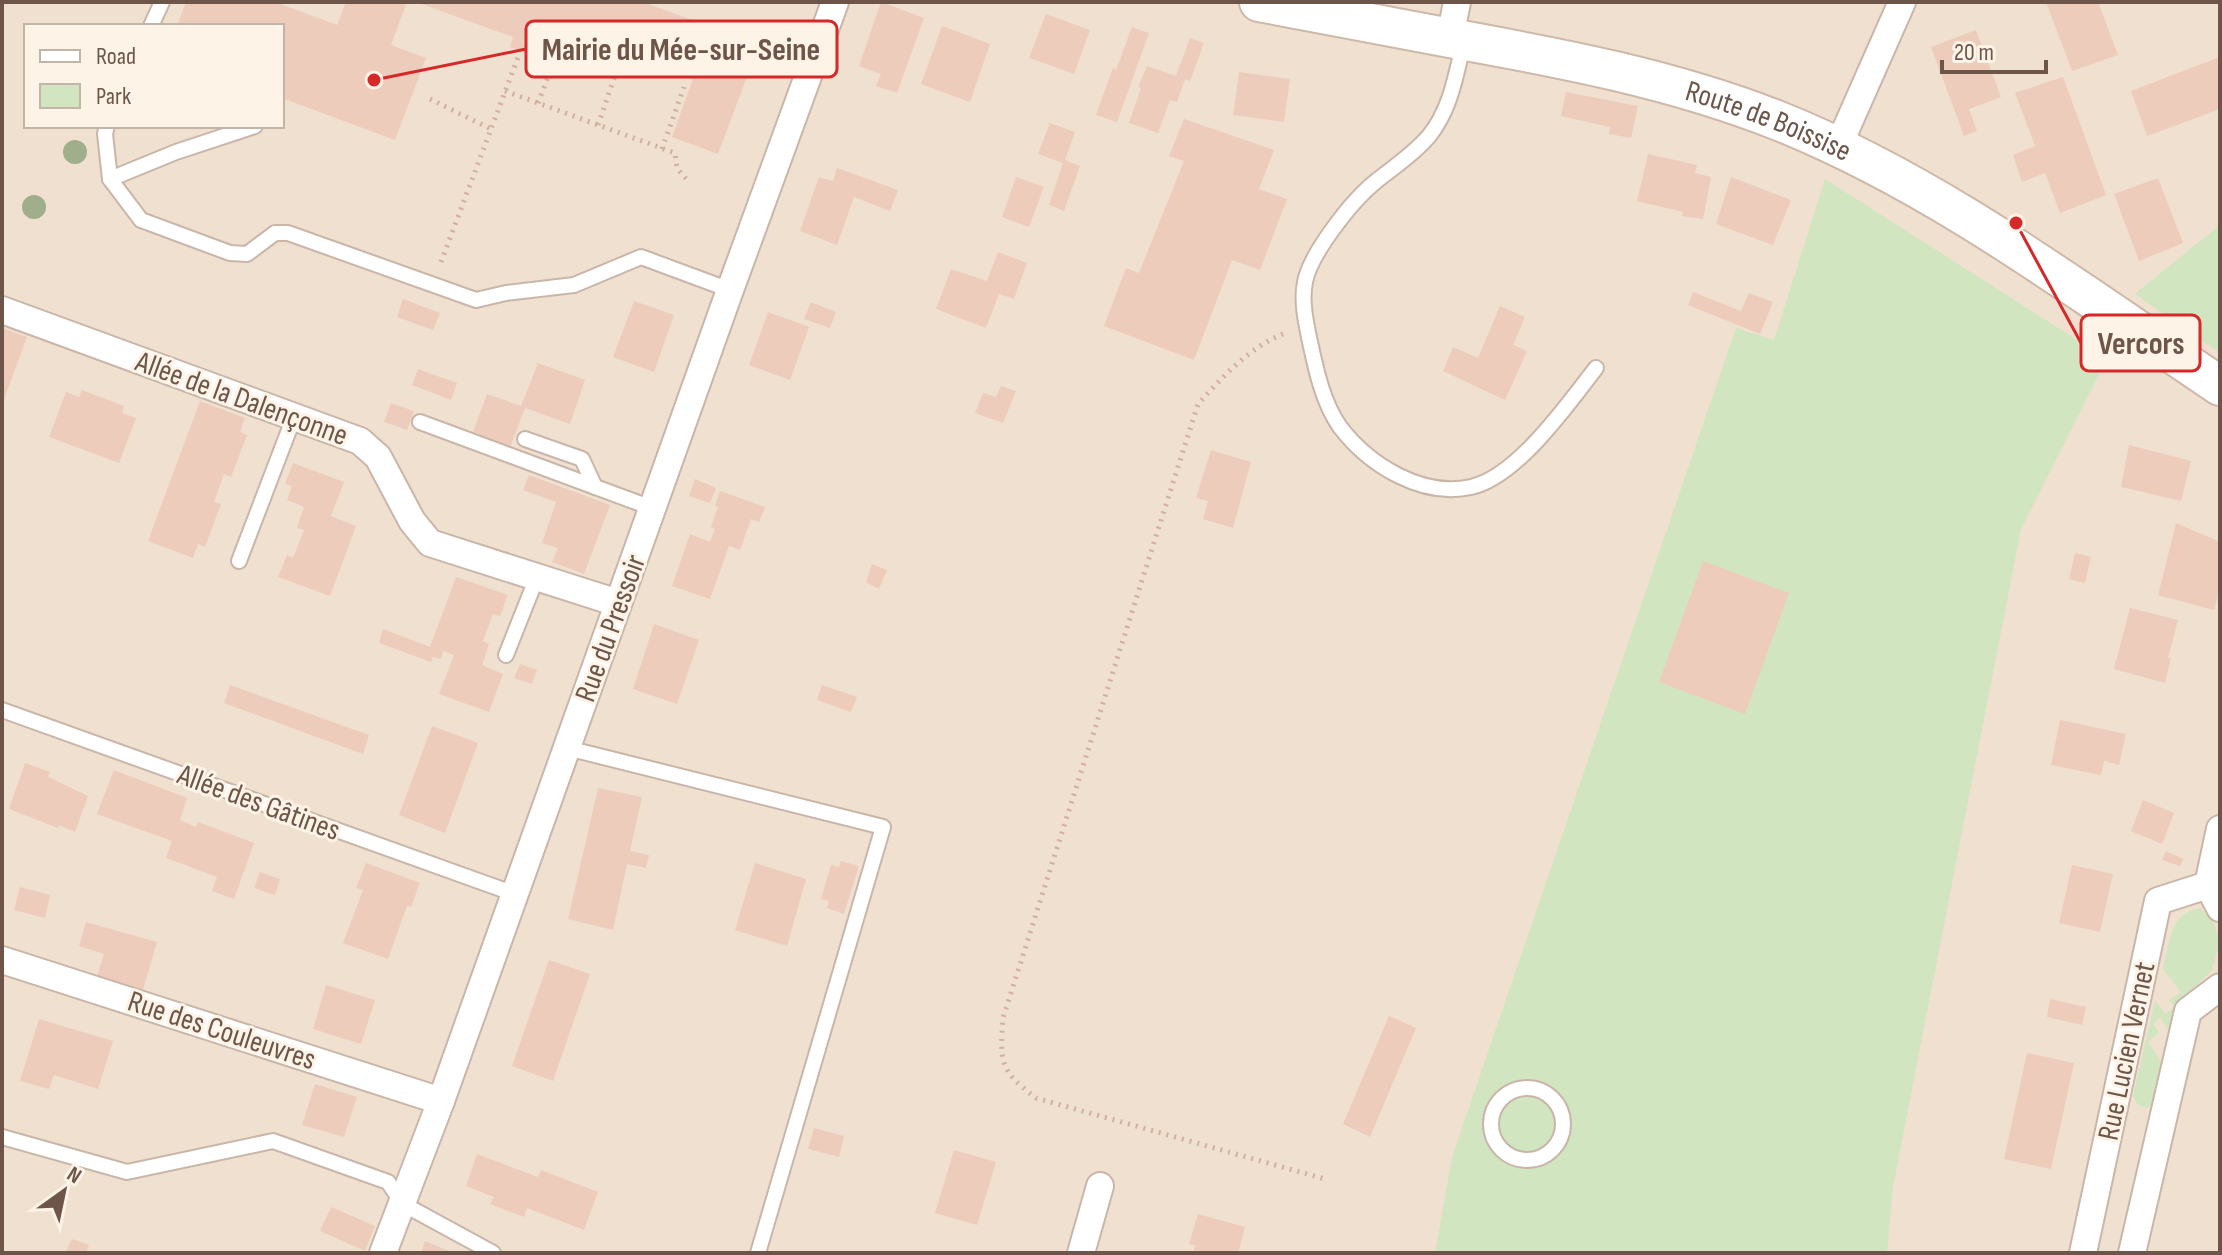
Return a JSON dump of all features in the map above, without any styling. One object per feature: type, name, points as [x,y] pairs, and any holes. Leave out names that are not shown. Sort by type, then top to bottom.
[{"type":"street","name":"Rue du Pressoir","points":[[383,1253],[441,1101],[835,2]]},
{"type":"street","name":"Route de Boissise","points":[[1259,2],[1457,27],[1708,96],[1778,121],[1893,174],[2031,260],[2220,386]]},
{"type":"street","points":[[1838,147],[1902,2]]},
{"type":"street","name":"Allée de la Dalençonne","points":[[2,310],[360,441],[378,457],[412,521],[430,543],[618,603]]},
{"type":"street","name":"Rue Lucien Vernet","points":[[2083,1253],[2158,901],[2214,896],[2220,829]]},
{"type":"street","name":"Rue des Couleuvres","points":[[2,960],[441,1101]]},
{"type":"street","name":"Rue Lucien Vernet","points":[[2132,1253],[2188,1011],[2220,987]]},
{"type":"street","points":[[1081,1253],[1100,1186]]},
{"type":"lane","points":[[152,24],[162,2]]},
{"type":"lane","points":[[1457,27],[1450,101],[1429,136],[1397,167],[1371,185],[1322,244],[1305,281],[1306,324],[1318,379],[1339,425],[1364,453],[1395,475],[1437,489],[1472,487],[1511,466],[1557,419],[1596,368]]},
{"type":"lane","points":[[106,128],[110,179],[141,220],[230,253],[247,254],[275,233],[288,233],[476,300],[574,285],[641,257],[730,290]]},
{"type":"lane","points":[[110,179],[176,152],[249,128]]},
{"type":"lane","points":[[239,561],[294,417]]},
{"type":"lane","points":[[420,422],[652,508]]},
{"type":"lane","points":[[525,439],[582,459],[595,487]]},
{"type":"lane","points":[[506,655],[537,577]]},
{"type":"lane","name":"Allée des Gâtines","points":[[2,710],[515,894]]},
{"type":"lane","points":[[567,748],[883,827],[758,1253]]},
{"type":"lane","points":[[1518,1090],[1542,1092],[1553,1099],[1560,1109],[1563,1121],[1557,1145],[1548,1154],[1525,1160],[1513,1158],[1492,1133],[1494,1111],[1500,1102],[1518,1090]]},
{"type":"lane","points":[[2,1137],[127,1172],[273,1141],[388,1182],[403,1204],[493,1253]]},
{"type":"path","points":[[538,103],[561,43]]},
{"type":"path","points":[[432,285],[520,52]]},
{"type":"path","points":[[598,125],[619,64]]},
{"type":"path","points":[[662,149],[684,87]]},
{"type":"path","points":[[505,91],[675,153],[677,168],[687,180]]},
{"type":"path","points":[[430,99],[491,129]]},
{"type":"path","points":[[1306,324],[1268,340],[1231,368],[1198,404],[1003,1018],[1001,1055],[1011,1079],[1036,1098],[1325,1179]]},
{"type":"shaded area","points":[[2,2],[2220,2],[2220,1253],[2,1253]]},
{"type":"green space","points":[[1825,179],[2107,359],[2021,529],[1893,1187],[1887,1253],[1435,1253],[1452,1157],[1736,328],[1774,340]]},
{"type":"green space","points":[[2220,225],[2220,353],[2135,294]]},
{"type":"green space","points":[[2200,908],[2213,921],[2220,941],[2212,970],[2184,999],[2172,1036],[2160,1017],[2153,1023],[2159,1033],[2148,1042],[2164,1066],[2156,1103],[2146,1108],[2138,1105],[2133,1096],[2155,1000],[2165,1014],[2175,1007],[2169,1000],[2181,992],[2163,969],[2172,930],[2182,916]]},
{"type":"building","points":[[186,2],[275,2],[337,25],[346,2],[407,2],[391,45],[426,58],[395,140],[284,99],[284,24],[178,24]]},
{"type":"building","points":[[416,2],[643,2],[759,45],[718,154],[672,137],[693,79],[547,24],[535,57],[510,47],[513,37]]},
{"type":"building","points":[[881,2],[924,18],[897,93],[876,86],[881,74],[859,66]]},
{"type":"building","points":[[2046,2],[2098,2],[2118,55],[2072,71]]},
{"type":"building","points":[[1046,14],[1090,30],[1074,74],[1029,58]]},
{"type":"building","points":[[942,26],[990,44],[970,102],[921,84]]},
{"type":"building","points":[[1132,27],[1149,33],[1117,122],[1096,115]]},
{"type":"building","points":[[1976,30],[2001,97],[1969,109],[1977,131],[1964,136],[1931,47]]},
{"type":"building","points":[[1190,38],[1204,43],[1190,81],[1185,79],[1177,102],[1170,100],[1158,133],[1129,123],[1147,66],[1176,76]]},
{"type":"building","points":[[2220,57],[2220,109],[2147,136],[2131,91]]},
{"type":"building","points":[[1239,72],[1290,79],[1284,122],[1233,115]]},
{"type":"building","points":[[2063,77],[2106,195],[2060,213],[2045,173],[2022,182],[2013,155],[2035,146],[2015,93]]},
{"type":"building","points":[[1566,92],[1638,106],[1631,138],[1609,134],[1610,127],[1561,116]]},
{"type":"building","points":[[1184,119],[1274,150],[1259,189],[1287,199],[1260,270],[1232,260],[1194,360],[1104,326],[1126,268],[1139,273],[1184,161],[1169,156]]},
{"type":"building","points":[[1050,123],[1075,132],[1065,160],[1080,166],[1064,211],[1049,205],[1063,163],[1038,154]]},
{"type":"building","points":[[1648,154],[1697,165],[1695,173],[1711,177],[1703,219],[1682,216],[1683,212],[1637,201]]},
{"type":"building","points":[[837,168],[898,190],[890,211],[854,197],[837,245],[800,231],[819,177],[833,181]]},
{"type":"building","points":[[1016,177],[1044,187],[1029,227],[1002,217]]},
{"type":"building","points":[[1731,177],[1791,200],[1773,245],[1716,224]]},
{"type":"building","points":[[2158,178],[2183,243],[2139,261],[2114,194]]},
{"type":"building","points":[[998,252],[1027,263],[1014,299],[999,294],[986,328],[936,309],[951,269],[987,281]]},
{"type":"building","points":[[1693,292],[1741,311],[1749,293],[1773,302],[1760,334],[1688,305]]},
{"type":"building","points":[[403,299],[440,313],[433,330],[397,317]]},
{"type":"building","points":[[634,301],[674,315],[654,372],[613,357]]},
{"type":"building","points":[[811,302],[836,312],[830,328],[804,319]]},
{"type":"building","points":[[1500,306],[1525,317],[1513,345],[1527,351],[1505,400],[1443,371],[1453,347],[1478,358]]},
{"type":"building","points":[[768,312],[809,327],[790,380],[749,365]]},
{"type":"building","points":[[2,328],[27,337],[2,405]]},
{"type":"building","points":[[538,363],[585,380],[570,424],[525,408],[510,447],[473,432],[487,394],[521,406]]},
{"type":"building","points":[[418,369],[457,383],[451,400],[412,385]]},
{"type":"building","points":[[1001,386],[1016,391],[1003,423],[975,413],[983,393],[996,397]]},
{"type":"building","points":[[82,390],[124,406],[122,413],[136,418],[119,463],[49,437],[66,392],[79,397]]},
{"type":"building","points":[[200,401],[245,418],[240,432],[247,435],[231,477],[224,474],[214,502],[221,504],[205,547],[198,544],[193,558],[148,541]]},
{"type":"building","points":[[391,403],[414,411],[407,430],[384,422]]},
{"type":"building","points":[[2129,445],[2191,461],[2181,501],[2121,487]]},
{"type":"building","points":[[1211,450],[1251,462],[1233,528],[1203,519],[1208,501],[1196,498]]},
{"type":"building","points":[[293,463],[344,482],[331,516],[356,526],[330,596],[278,577],[287,555],[293,558],[304,530],[297,528],[304,507],[287,500],[292,486],[285,484]]},
{"type":"building","points":[[529,475],[610,505],[584,574],[552,562],[558,548],[542,543],[556,502],[523,490]]},
{"type":"building","points":[[695,479],[716,488],[710,503],[689,496]]},
{"type":"building","points":[[720,491],[765,507],[759,522],[751,519],[740,550],[729,546],[710,599],[672,586],[690,534],[710,542],[715,529],[711,527]]},
{"type":"building","points":[[2176,523],[2220,542],[2220,589],[2214,610],[2158,595]]},
{"type":"building","points":[[2075,553],[2091,557],[2085,583],[2069,579]]},
{"type":"building","points":[[1703,561],[1789,593],[1745,714],[1659,682]]},
{"type":"building","points":[[872,564],[887,570],[879,589],[866,582]]},
{"type":"building","points":[[456,577],[508,595],[500,616],[493,614],[483,641],[489,644],[482,665],[503,674],[489,712],[439,694],[454,655],[443,651],[441,659],[433,657],[431,662],[379,643],[383,629],[430,647]]},
{"type":"building","points":[[2130,608],[2178,620],[2165,683],[2114,669]]},
{"type":"building","points":[[654,624],[699,640],[677,704],[633,689]]},
{"type":"building","points":[[520,664],[537,670],[532,684],[514,678]]},
{"type":"building","points":[[230,685],[369,735],[363,754],[224,703]]},
{"type":"building","points":[[822,685],[857,697],[851,712],[817,700]]},
{"type":"building","points":[[2060,720],[2126,734],[2119,765],[2104,761],[2101,775],[2051,765]]},
{"type":"building","points":[[432,726],[478,743],[445,833],[399,815]]},
{"type":"building","points":[[25,763],[50,772],[48,777],[88,796],[75,832],[9,809]]},
{"type":"building","points":[[114,770],[187,798],[180,820],[196,827],[198,822],[254,843],[234,899],[212,891],[217,877],[166,858],[172,841],[97,814]]},
{"type":"building","points":[[598,788],[642,797],[630,851],[649,855],[646,868],[627,864],[613,930],[568,919]]},
{"type":"building","points":[[2143,800],[2174,813],[2162,844],[2131,831]]},
{"type":"building","points":[[2166,851],[2183,859],[2180,866],[2162,860]]},
{"type":"building","points":[[841,861],[859,866],[844,914],[827,908],[829,901],[821,899],[831,865],[839,867]]},
{"type":"building","points":[[366,863],[420,883],[411,907],[407,906],[388,959],[343,943],[363,890],[356,888]]},
{"type":"building","points":[[755,863],[806,879],[787,946],[735,930]]},
{"type":"building","points":[[2072,865],[2113,874],[2100,932],[2059,923]]},
{"type":"building","points":[[260,872],[280,879],[275,895],[254,888]]},
{"type":"building","points":[[20,887],[50,895],[45,918],[14,910]]},
{"type":"building","points":[[86,922],[157,942],[142,993],[96,979],[104,954],[79,946]]},
{"type":"building","points":[[549,960],[590,974],[553,1081],[512,1066]]},
{"type":"building","points":[[326,985],[375,1000],[361,1044],[313,1029]]},
{"type":"building","points":[[2050,999],[2086,1007],[2082,1025],[2047,1017]]},
{"type":"building","points":[[1389,1016],[1416,1028],[1370,1137],[1343,1124]]},
{"type":"building","points":[[39,1019],[113,1041],[98,1089],[54,1075],[49,1089],[20,1081]]},
{"type":"building","points":[[2027,1053],[2074,1063],[2051,1169],[2004,1159]]},
{"type":"building","points":[[315,1084],[357,1097],[344,1137],[302,1125]]},
{"type":"building","points":[[814,1128],[844,1136],[839,1157],[808,1149]]},
{"type":"building","points":[[954,1150],[996,1162],[977,1225],[935,1213]]},
{"type":"building","points":[[477,1154],[538,1177],[541,1170],[598,1192],[584,1230],[527,1208],[524,1217],[490,1204],[494,1197],[466,1186]]},
{"type":"building","points":[[331,1207],[375,1226],[365,1251],[320,1231]]},
{"type":"building","points":[[1198,1214],[1245,1227],[1238,1253],[1193,1253],[1195,1245],[1189,1244]]},
{"type":"building","points":[[72,1239],[89,1245],[86,1253],[65,1253]]},
{"type":"building","points":[[425,1241],[454,1253],[421,1253]]},
{"type":"place","name":"Mairie du Mée-sur-Seine","points":[[374,80]]},
{"type":"place","name":"Vercors","points":[[2016,223]]}]
